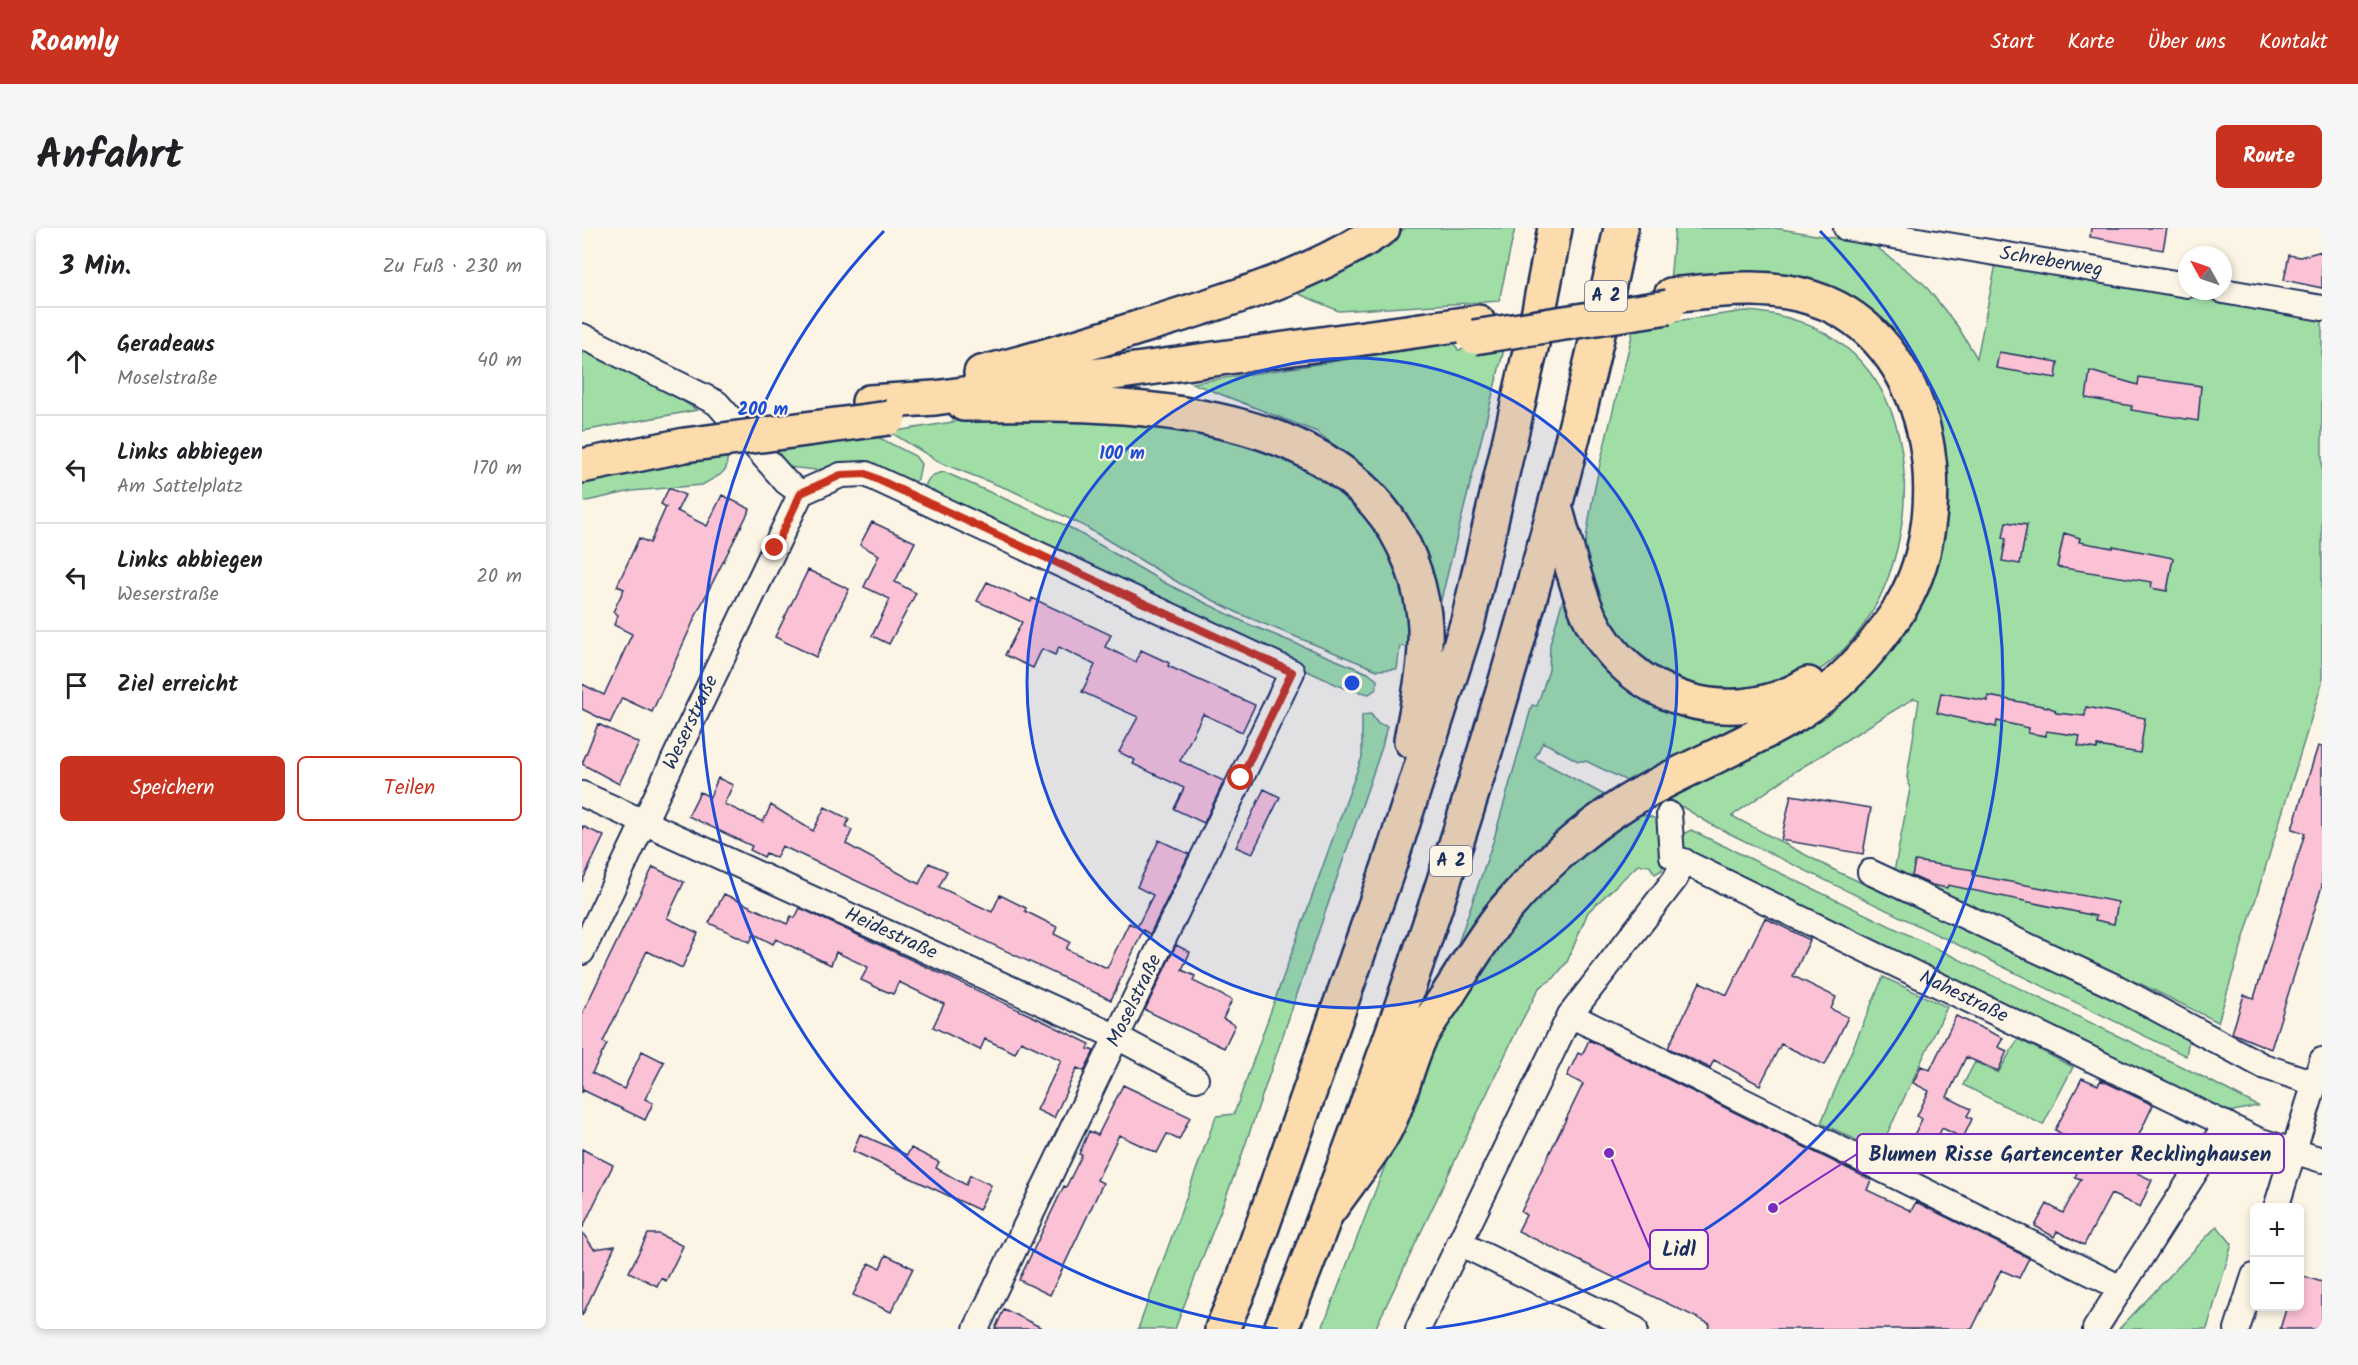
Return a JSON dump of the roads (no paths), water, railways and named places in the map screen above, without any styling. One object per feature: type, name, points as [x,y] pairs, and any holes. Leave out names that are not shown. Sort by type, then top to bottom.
[{"type":"highway","points":[[879,410],[922,386],[1047,356],[1216,304],[1294,277],[1383,228]]},
{"type":"highway","points":[[1222,1329],[1246,1270],[1389,866],[1468,621],[1536,326],[1556,228]]},
{"type":"highway","name":"A 2","points":[[1281,1329],[1329,1209],[1415,973],[1491,733],[1556,507],[1621,228]]},
{"type":"highway","points":[[582,445],[678,438],[879,410],[964,404],[1670,301],[1742,287],[1779,289],[1827,303],[1861,325],[1884,348],[1905,378],[1917,410],[1929,460],[1930,507],[1927,535],[1918,568],[1898,611],[1859,662],[1827,693],[1796,715],[1635,797],[1581,836],[1504,911],[1419,1038],[1382,1135],[1329,1209]]},
{"type":"highway","points":[[1556,507],[1589,616],[1607,645],[1631,670],[1666,693],[1694,703],[1724,708],[1769,703],[1806,686],[1834,665],[1869,628],[1895,584],[1910,546],[1916,513],[1916,482],[1911,446],[1902,411],[1878,366],[1840,332],[1801,311],[1760,301],[1670,301]]},
{"type":"highway","points":[[879,410],[935,398],[1476,329]]},
{"type":"highway","points":[[964,404],[1096,405],[1234,423],[1272,435],[1317,455],[1374,499],[1407,550],[1424,617],[1423,674],[1389,866]]},
{"type":"highway","points":[[582,466],[678,438]]},
{"type":"street","name":"Schreberweg","points":[[1846,228],[2178,283]]},
{"type":"street","points":[[2232,293],[2322,308]]},
{"type":"street","points":[[582,336],[717,404],[786,482],[801,493]]},
{"type":"street","name":"Moselstraße","points":[[801,493],[841,475],[866,474],[1292,672],[976,1329]]},
{"type":"street","name":"Weserstraße","points":[[582,952],[801,493]]},
{"type":"street","name":"Heidestraße","points":[[582,794],[1118,1037],[1196,1079]]},
{"type":"street","points":[[1418,1329],[1570,1015],[1675,879],[1684,861],[1672,856],[1669,814]]},
{"type":"street","name":"Nahestraße","points":[[1684,861],[2258,1140],[2322,1160]]},
{"type":"street","points":[[1870,872],[2118,988],[2263,1066],[2314,1083]]},
{"type":"street","points":[[1570,1015],[2121,1288]]},
{"type":"street","points":[[2278,1203],[2294,1151],[2313,1121],[2314,1083],[2322,1060]]},
{"type":"street","points":[[2095,1329],[2226,1124]]},
{"type":"street","points":[[1459,1243],[1635,1329]]},
{"type":"street","points":[[2237,1329],[2250,1288]]},
{"type":"place","name":"Lidl","points":[[1609,1153]]},
{"type":"place","name":"Blumen Risse Gartencenter Recklinghausen","points":[[1773,1208]]}]
